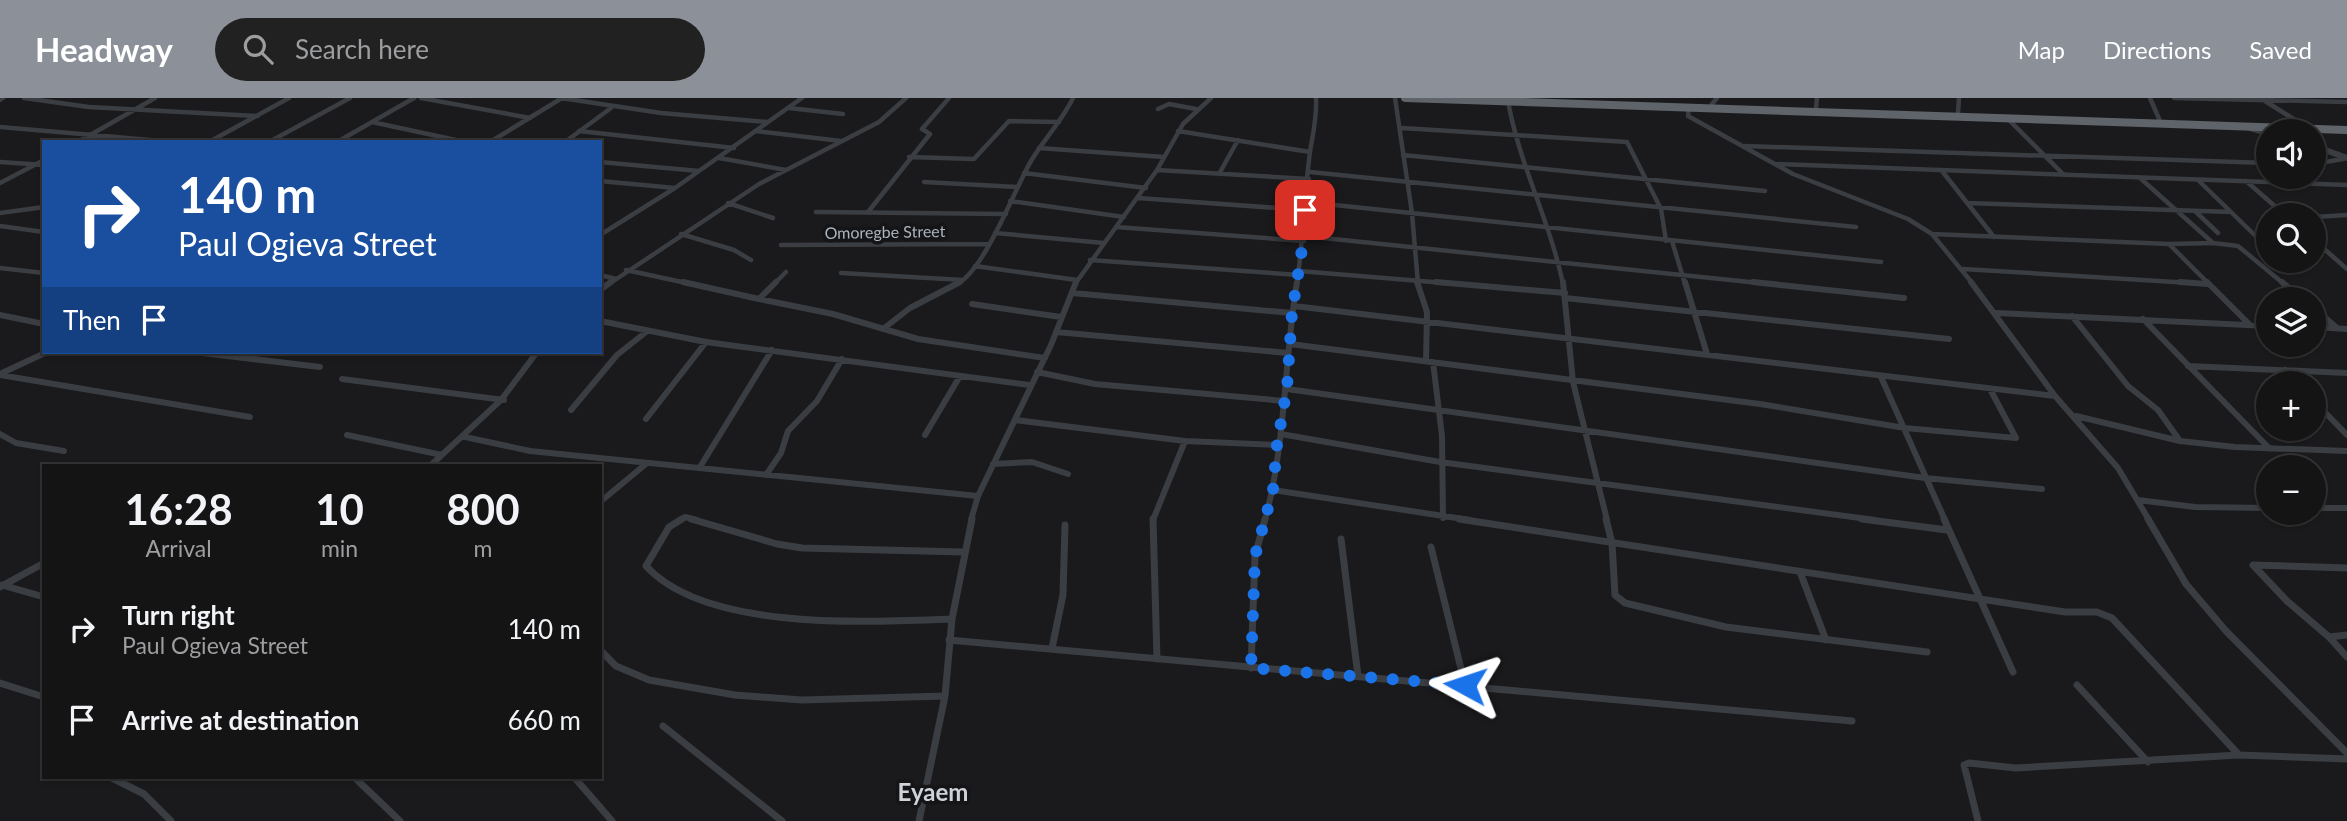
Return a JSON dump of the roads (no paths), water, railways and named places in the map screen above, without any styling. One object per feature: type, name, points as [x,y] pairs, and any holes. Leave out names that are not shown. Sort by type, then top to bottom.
[{"type":"highway","points":[[1405,98],[2256,129]]},
{"type":"highway","points":[[1519,98],[1714,101],[1816,108],[2256,124]]},
{"type":"highway","points":[[2326,127],[2347,128]]},
{"type":"highway","points":[[2326,129],[2347,128]]},
{"type":"street","points":[[24,98],[76,106],[258,116]]},
{"type":"street","points":[[82,140],[155,98]]},
{"type":"street","points":[[213,140],[289,98]]},
{"type":"street","points":[[274,140],[350,98]]},
{"type":"street","points":[[340,140],[414,98]]},
{"type":"street","points":[[421,98],[530,118]]},
{"type":"street","points":[[493,140],[562,98],[612,107],[769,122]]},
{"type":"street","points":[[602,234],[734,148],[802,98]]},
{"type":"street","points":[[602,289],[728,203],[879,122],[905,98]]},
{"type":"street","points":[[868,212],[909,157],[931,133],[922,129],[949,98]]},
{"type":"street","points":[[883,330],[910,308],[965,280],[1006,214],[1024,173],[1073,98]]},
{"type":"street","points":[[919,821],[944,696],[949,640],[963,552],[978,496],[1029,386],[1045,358],[1077,280],[1146,188],[1178,131],[1196,109],[1211,98]]},
{"type":"street","points":[[1251,668],[1255,556],[1273,490],[1277,445],[1281,434],[1293,309],[1304,239],[1310,152],[1317,122],[1316,98]]},
{"type":"street","points":[[1395,98],[1402,128],[1418,281],[1438,410],[1443,519]]},
{"type":"street","points":[[1816,98],[1816,108]]},
{"type":"street","points":[[1958,113],[1959,98]]},
{"type":"street","points":[[2150,98],[2160,121]]},
{"type":"street","points":[[2177,98],[2347,102]]},
{"type":"street","points":[[2295,98],[2301,102]]},
{"type":"street","points":[[2264,100],[2294,119]]},
{"type":"street","points":[[1508,101],[1514,135],[1558,260],[1565,295],[1573,382],[1595,483],[1612,543],[1612,586],[1615,595],[1625,603],[1726,627],[1927,652]]},
{"type":"street","points":[[1158,109],[1169,104],[1196,109]]},
{"type":"street","points":[[568,140],[612,107]]},
{"type":"street","points":[[1689,107],[1686,114],[1688,116],[1773,164],[1908,219],[1932,234],[1996,313],[2056,396],[2076,416],[2118,468],[2186,584],[2226,631],[2347,753]]},
{"type":"street","points":[[788,108],[843,114]]},
{"type":"street","points":[[2007,118],[2064,175]]},
{"type":"street","points":[[909,157],[974,159],[1009,121],[1059,122]]},
{"type":"street","points":[[372,122],[456,140]]},
{"type":"street","points":[[0,127],[151,140]]},
{"type":"street","points":[[1402,128],[1627,142],[1661,209],[1669,241],[1696,312],[1707,354]]},
{"type":"street","points":[[579,131],[734,148]]},
{"type":"street","points":[[755,131],[843,141]]},
{"type":"street","points":[[1178,131],[1310,152]]},
{"type":"street","points":[[1219,174],[1238,140]]},
{"type":"street","points":[[1742,146],[2256,163]]},
{"type":"street","points":[[1039,148],[1164,158]]},
{"type":"street","points":[[2326,152],[2346,159]]},
{"type":"street","points":[[1403,155],[1765,191]]},
{"type":"street","points":[[719,158],[786,170]]},
{"type":"street","points":[[2326,162],[2346,159]]},
{"type":"street","points":[[0,183],[42,160]]},
{"type":"street","points":[[0,162],[42,165]]},
{"type":"street","points":[[602,162],[699,171]]},
{"type":"street","points":[[1773,164],[2347,185]]},
{"type":"street","points":[[1157,170],[1309,179]]},
{"type":"street","points":[[1942,171],[1994,237]]},
{"type":"street","points":[[1310,172],[1856,227]]},
{"type":"street","points":[[1024,173],[1146,188]]},
{"type":"street","points":[[2140,178],[2213,243]]},
{"type":"street","points":[[2198,180],[2256,236]]},
{"type":"street","points":[[602,181],[675,188]]},
{"type":"street","points":[[2246,181],[2271,203]]},
{"type":"street","points":[[923,182],[1017,187]]},
{"type":"street","points":[[1138,198],[1305,210]]},
{"type":"street","points":[[1010,201],[1124,217]]},
{"type":"street","points":[[1306,202],[1881,262]]},
{"type":"street","points":[[728,203],[773,218]]},
{"type":"street","points":[[1967,203],[2231,212]]},
{"type":"street","points":[[0,213],[42,206]]},
{"type":"street","points":[[2195,211],[2218,233]]},
{"type":"street","points":[[816,212],[1006,214]]},
{"type":"street","points":[[2326,216],[2347,215]]},
{"type":"street","points":[[0,226],[42,232]]},
{"type":"street","points":[[1116,227],[1416,247],[1905,298]]},
{"type":"street","points":[[995,233],[1104,243]]},
{"type":"street","points":[[681,234],[734,250],[751,260]]},
{"type":"street","points":[[1932,234],[2238,246],[2288,287]]},
{"type":"street","name":"Omoregbe Street","points":[[781,245],[989,244]]},
{"type":"street","points":[[2169,244],[2250,325]]},
{"type":"street","points":[[2326,251],[2347,269]]},
{"type":"street","points":[[1090,260],[1418,281],[1949,339]]},
{"type":"street","points":[[975,266],[1077,280]]},
{"type":"street","points":[[0,268],[42,273]]},
{"type":"street","points":[[626,270],[833,314],[918,339],[1045,358]]},
{"type":"street","points":[[1963,270],[2207,284]]},
{"type":"street","points":[[759,299],[786,272]]},
{"type":"street","points":[[841,273],[965,280]]},
{"type":"street","points":[[602,276],[615,279]]},
{"type":"street","points":[[1072,293],[1426,320],[1569,335],[1881,377],[2056,396]]},
{"type":"street","points":[[972,304],[1061,317]]},
{"type":"street","points":[[1996,313],[2256,325]]},
{"type":"street","points":[[0,315],[42,324]]},
{"type":"street","points":[[2072,316],[2128,386],[2158,410],[2180,441]]},
{"type":"street","points":[[2143,319],[2270,449]]},
{"type":"street","points":[[2326,319],[2337,328]]},
{"type":"street","points":[[602,321],[706,342],[1029,386]]},
{"type":"street","points":[[2326,328],[2347,328]]},
{"type":"street","points":[[571,410],[617,355],[646,332]]},
{"type":"street","points":[[1056,332],[1288,353]]},
{"type":"street","points":[[646,419],[706,342]]},
{"type":"street","points":[[1290,344],[1760,404],[1905,428],[2013,439],[2017,435],[1990,388]]},
{"type":"street","points":[[700,467],[772,350]]},
{"type":"street","points":[[1,374],[43,354]]},
{"type":"street","points":[[211,354],[320,367]]},
{"type":"street","points":[[432,464],[465,438],[503,400],[536,354]]},
{"type":"street","points":[[766,475],[781,453],[788,431],[817,401],[842,359]]},
{"type":"street","points":[[2188,366],[2347,373]]},
{"type":"street","points":[[1037,372],[1095,384],[1284,401]]},
{"type":"street","points":[[1,374],[90,392],[250,417]]},
{"type":"street","points":[[925,435],[960,376]]},
{"type":"street","points":[[1881,377],[2012,672]]},
{"type":"street","points":[[342,379],[503,400]]},
{"type":"street","points":[[1287,388],[1925,478],[2042,489]]},
{"type":"street","points":[[2326,413],[2347,435]]},
{"type":"street","points":[[2076,416],[2180,441],[2347,452]]},
{"type":"street","points":[[1015,420],[1185,441],[1277,445]]},
{"type":"street","points":[[0,434],[16,443],[64,451]]},
{"type":"street","points":[[1281,434],[1440,462],[1947,530]]},
{"type":"street","points":[[347,435],[442,455]]},
{"type":"street","points":[[465,438],[530,451],[978,496]]},
{"type":"street","points":[[1157,659],[1153,517],[1172,479],[1185,441]]},
{"type":"street","points":[[993,464],[1032,462],[1068,474]]},
{"type":"street","points":[[602,500],[647,463]]},
{"type":"street","points":[[1273,490],[1443,519],[2065,612],[2097,612],[2112,618],[2239,755]]},
{"type":"street","points":[[2138,500],[2195,507],[2256,508]]},
{"type":"street","points":[[2326,509],[2347,508]]},
{"type":"street","points":[[952,619],[856,622],[776,617],[684,592],[646,566],[669,527],[685,517],[777,544],[802,548],[963,552]]},
{"type":"street","points":[[1052,648],[1063,595],[1065,526]]},
{"type":"street","points":[[1341,539],[1346,561],[1358,676]]},
{"type":"street","points":[[1431,547],[1465,685]]},
{"type":"street","points":[[1,586],[42,564]]},
{"type":"street","points":[[2347,568],[2253,565],[2347,657]]},
{"type":"street","points":[[1800,572],[1826,640]]},
{"type":"street","points":[[1,586],[42,596]]},
{"type":"street","points":[[2329,637],[2347,635]]},
{"type":"street","points":[[949,640],[1852,721]]},
{"type":"street","points":[[602,652],[616,666],[639,677],[735,695],[802,700],[944,696]]},
{"type":"street","points":[[0,683],[42,696]]},
{"type":"street","points":[[2077,685],[2148,762]]},
{"type":"street","points":[[663,726],[782,821]]},
{"type":"street","points":[[1978,821],[1964,765],[1969,763],[2016,768],[2239,755],[2347,759]]},
{"type":"street","points":[[114,779],[144,794],[171,821]]},
{"type":"street","points":[[356,779],[400,821]]},
{"type":"street","points":[[576,779],[612,821]]},
{"type":"district","name":"Eyaem","points":[[933,793]]}]
